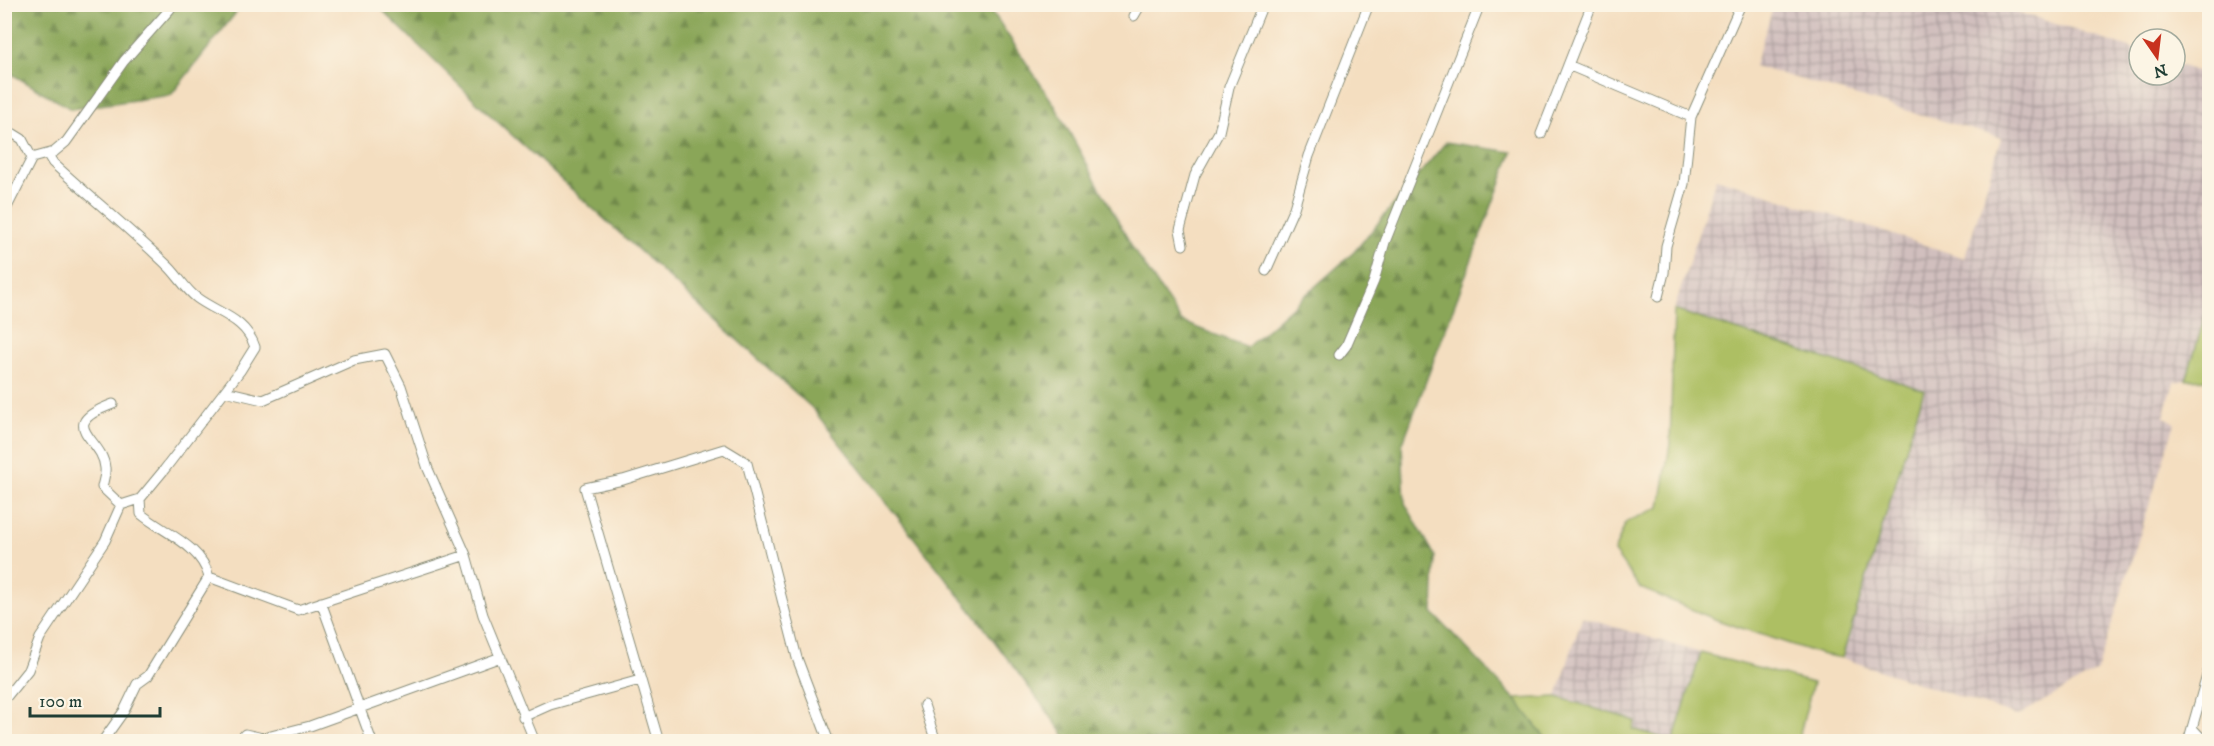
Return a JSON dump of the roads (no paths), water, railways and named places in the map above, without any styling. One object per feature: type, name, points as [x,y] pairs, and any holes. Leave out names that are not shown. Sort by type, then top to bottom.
[{"type":"street","points":[[1134,16],[1141,4]]},
{"type":"street","points":[[1183,245],[1180,230],[1195,175],[1219,132],[1229,87],[1263,4]]},
{"type":"street","points":[[1266,271],[1294,208],[1309,156],[1369,4]]},
{"type":"street","points":[[1339,355],[1346,346],[1374,281],[1385,242],[1480,4]]},
{"type":"street","points":[[1541,134],[1592,4]]},
{"type":"street","points":[[1658,297],[1664,273],[1666,246],[1684,184],[1691,117],[1742,4]]},
{"type":"street","points":[[32,158],[48,155],[70,137],[124,61],[170,9]]},
{"type":"street","points":[[1568,65],[1691,117]]},
{"type":"street","points":[[4,128],[22,139],[32,158]]},
{"type":"street","points":[[4,700],[28,670],[40,638],[105,541],[121,505],[140,499],[225,391],[255,346],[251,335],[224,312],[197,298],[170,268],[100,207],[53,163],[48,155]]},
{"type":"street","points":[[4,213],[32,158]]},
{"type":"street","points":[[225,391],[263,400],[354,360],[385,354],[401,386],[428,469],[466,555],[483,615],[523,717],[535,741]]},
{"type":"street","points":[[113,404],[97,410],[86,420],[83,428],[86,436],[99,449],[103,458],[105,469],[102,487],[121,505]]},
{"type":"street","points":[[659,741],[585,488],[623,480],[724,449],[747,463],[797,658],[829,741]]},
{"type":"street","points":[[102,741],[124,711],[137,684],[148,676],[209,577],[206,566],[178,537],[155,525],[141,514],[140,499]]},
{"type":"street","points":[[209,577],[292,610],[466,555]]},
{"type":"street","points":[[321,602],[372,741]]},
{"type":"street","points":[[238,741],[245,734],[263,740],[360,709],[501,657]]},
{"type":"street","points":[[2188,741],[2210,665]]},
{"type":"street","points":[[523,717],[550,705],[640,680]]},
{"type":"street","points":[[924,705],[936,741]]},
{"type":"street","points":[[2192,728],[2205,741]]}]
